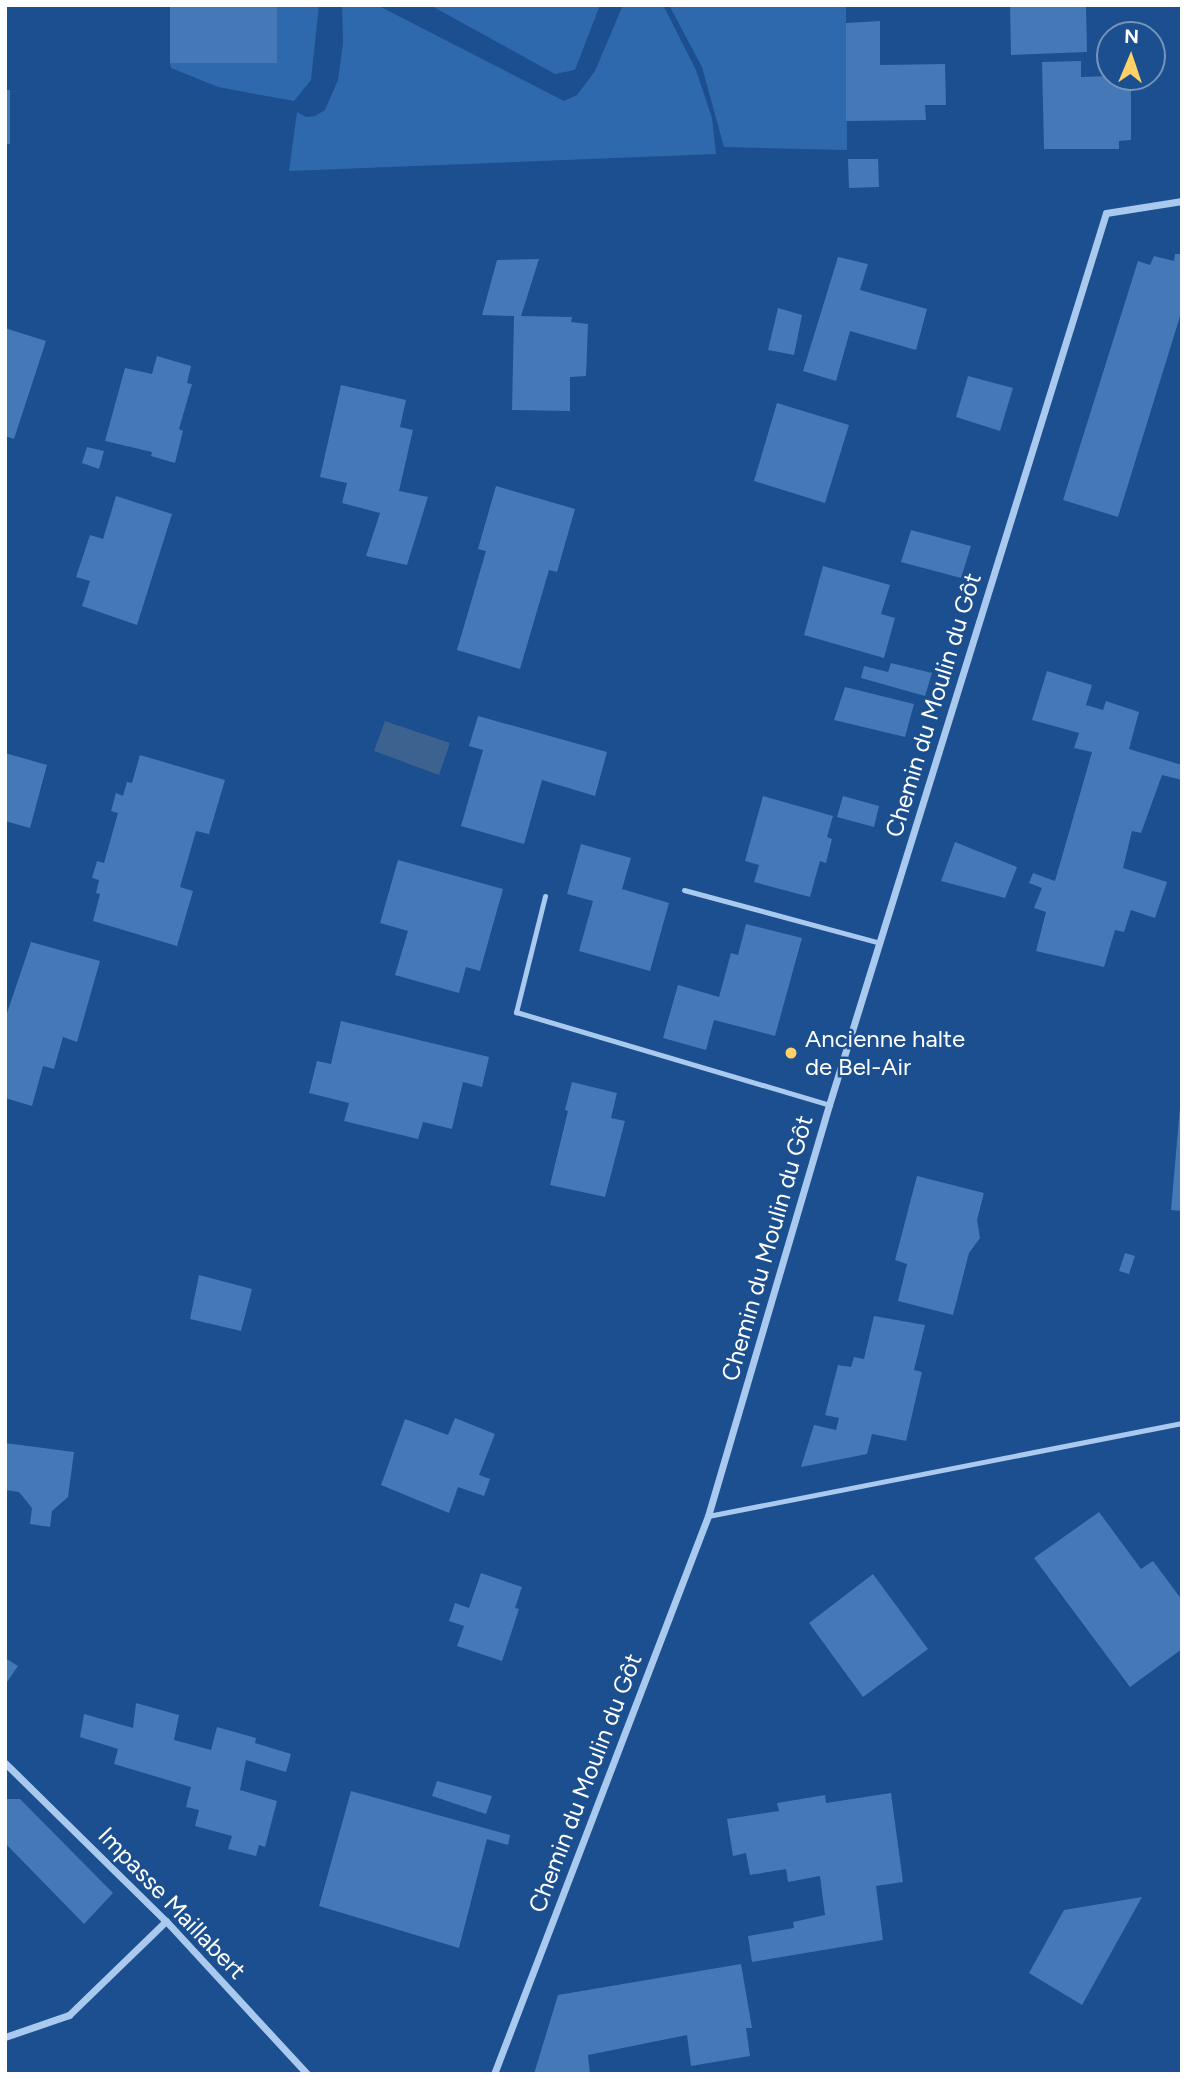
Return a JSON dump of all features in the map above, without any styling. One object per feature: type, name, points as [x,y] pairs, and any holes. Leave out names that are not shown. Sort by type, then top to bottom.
[{"type":"street","name":"Chemin du Moulin du Gôt","points":[[494,2074],[708,1516],[829,1105],[1106,213],[1182,201]]},
{"type":"street","name":"Impasse Maillabert","points":[[5,1763],[166,1921],[307,2074]]},
{"type":"street","points":[[5,2037],[69,2015],[166,1921]]},
{"type":"lane","points":[[684,890],[880,943]]},
{"type":"lane","points":[[545,896],[516,1012],[829,1105]]},
{"type":"lane","points":[[708,1516],[1182,1423]]},
{"type":"shaded area","points":[[277,5],[319,5],[311,80],[294,101],[218,87],[171,68],[170,63],[276,63]]},
{"type":"shaded area","points":[[342,5],[377,5],[564,101],[577,95],[595,71],[623,5],[663,5],[696,70],[712,118],[716,154],[289,171],[297,112],[306,117],[315,116],[325,110],[338,80],[343,43]]},
{"type":"shaded area","points":[[430,5],[600,5],[575,70],[555,74]]},
{"type":"shaded area","points":[[669,5],[846,5],[847,150],[724,147],[702,67]]},
{"type":"shaded area","points":[[385,721],[450,743],[439,775],[374,751]]},
{"type":"building","points":[[170,5],[277,5],[277,63],[170,63]]},
{"type":"building","points":[[1010,5],[1086,5],[1087,52],[1011,55]]},
{"type":"building","points":[[880,21],[880,65],[945,64],[946,105],[925,105],[926,120],[846,121],[846,23]]},
{"type":"building","points":[[1081,61],[1081,77],[1096,76],[1096,91],[1131,91],[1131,140],[1119,141],[1119,149],[1044,149],[1042,62]]},
{"type":"building","points":[[5,90],[10,90],[10,144],[5,144]]},
{"type":"building","points":[[848,159],[878,159],[879,187],[849,188]]},
{"type":"building","points":[[1175,254],[1182,254],[1182,310],[1118,517],[1063,500],[1138,261],[1150,265],[1154,256],[1174,261]]},
{"type":"building","points":[[838,257],[868,264],[860,290],[927,309],[916,350],[850,331],[836,381],[803,371]]},
{"type":"building","points":[[539,259],[521,316],[572,317],[571,322],[588,324],[586,376],[570,377],[570,411],[512,410],[514,316],[482,315],[497,260]]},
{"type":"building","points":[[778,308],[802,315],[794,355],[768,350]]},
{"type":"building","points":[[5,328],[46,341],[14,439],[5,436]]},
{"type":"building","points":[[157,356],[191,366],[187,383],[192,384],[179,429],[183,431],[175,463],[151,456],[152,452],[105,441],[125,368],[152,374]]},
{"type":"building","points":[[968,376],[1013,388],[1000,431],[956,417]]},
{"type":"building","points":[[341,385],[406,400],[400,427],[413,430],[399,491],[428,497],[407,565],[366,556],[380,513],[342,503],[347,483],[320,477]]},
{"type":"building","points":[[777,403],[849,425],[825,503],[754,481]]},
{"type":"building","points":[[87,447],[104,451],[99,469],[82,463]]},
{"type":"building","points":[[496,486],[575,509],[557,572],[549,570],[520,669],[457,650],[486,551],[478,549]]},
{"type":"building","points":[[116,496],[172,514],[137,625],[82,606],[90,581],[76,577],[90,535],[103,539]]},
{"type":"building","points":[[911,530],[971,546],[961,578],[901,562]]},
{"type":"building","points":[[823,566],[890,585],[881,614],[895,618],[884,658],[804,635]]},
{"type":"building","points":[[891,663],[932,673],[925,696],[861,678],[864,666],[888,672]]},
{"type":"building","points":[[1047,671],[1092,685],[1086,705],[1103,710],[1106,701],[1139,712],[1129,749],[1182,765],[1182,780],[1162,775],[1141,833],[1132,831],[1123,868],[1167,882],[1155,918],[1131,910],[1124,932],[1115,930],[1104,967],[1036,951],[1046,912],[1034,908],[1042,888],[1029,883],[1033,873],[1055,881],[1092,752],[1074,748],[1079,733],[1032,720]]},
{"type":"building","points":[[845,687],[914,704],[905,737],[834,720]]},
{"type":"building","points":[[478,716],[607,752],[595,796],[542,780],[524,844],[461,826],[483,750],[469,746]]},
{"type":"building","points":[[5,753],[47,765],[30,828],[5,821]]},
{"type":"building","points":[[140,755],[225,780],[209,834],[196,831],[180,887],[193,891],[177,946],[93,921],[100,894],[96,893],[99,880],[92,878],[97,861],[104,863],[118,813],[111,811],[116,793],[123,796],[127,782],[132,783]]},
{"type":"building","points":[[763,796],[833,816],[827,837],[832,839],[826,863],[820,861],[810,897],[754,882],[759,865],[745,861]]},
{"type":"building","points":[[843,796],[879,806],[874,827],[837,817]]},
{"type":"building","points":[[955,842],[1017,867],[1005,898],[941,881]]},
{"type":"building","points":[[581,844],[631,858],[622,889],[669,903],[650,971],[579,951],[593,901],[567,894]]},
{"type":"building","points":[[398,860],[503,889],[480,971],[466,967],[459,993],[395,975],[408,931],[380,923]]},
{"type":"building","points":[[746,924],[802,938],[775,1036],[714,1020],[706,1050],[663,1038],[678,985],[719,997],[731,953],[738,955]]},
{"type":"building","points":[[31,942],[100,961],[77,1042],[63,1037],[54,1069],[43,1066],[32,1106],[5,1098],[5,1019]]},
{"type":"building","points":[[341,1021],[489,1057],[482,1087],[463,1082],[452,1129],[423,1122],[418,1139],[344,1121],[349,1103],[309,1093],[317,1061],[331,1064]]},
{"type":"building","points":[[572,1082],[617,1093],[611,1118],[625,1121],[605,1197],[550,1185],[568,1111],[565,1110]]},
{"type":"building","points":[[1182,1107],[1182,1211],[1171,1210]]},
{"type":"building","points":[[917,1176],[984,1193],[977,1220],[980,1238],[969,1253],[953,1315],[898,1301],[907,1264],[895,1260]]},
{"type":"building","points":[[1125,1253],[1135,1256],[1129,1274],[1119,1271]]},
{"type":"building","points":[[199,1275],[252,1289],[241,1331],[190,1319]]},
{"type":"building","points":[[874,1316],[925,1325],[914,1370],[922,1372],[906,1441],[872,1434],[867,1454],[801,1467],[814,1425],[836,1430],[839,1418],[825,1415],[838,1365],[851,1367],[854,1357],[864,1359]]},
{"type":"building","points":[[455,1418],[495,1434],[479,1475],[490,1479],[484,1496],[458,1487],[449,1513],[381,1485],[405,1419],[448,1435]]},
{"type":"building","points":[[5,1443],[74,1452],[68,1497],[52,1511],[50,1527],[30,1524],[32,1508],[19,1492],[5,1490]]},
{"type":"building","points":[[1099,1512],[1141,1569],[1153,1561],[1182,1600],[1182,1649],[1130,1687],[1034,1558]]},
{"type":"building","points":[[481,1573],[522,1587],[515,1608],[519,1609],[502,1661],[457,1646],[464,1626],[449,1621],[455,1603],[469,1608]]},
{"type":"building","points":[[873,1574],[928,1649],[863,1697],[809,1623]]},
{"type":"building","points":[[5,1658],[18,1666],[5,1685]]},
{"type":"building","points":[[136,1703],[179,1715],[174,1740],[211,1750],[217,1727],[256,1738],[255,1743],[291,1754],[286,1772],[246,1760],[240,1790],[277,1801],[265,1847],[259,1845],[256,1856],[228,1849],[232,1836],[195,1826],[199,1810],[186,1807],[191,1787],[114,1764],[118,1749],[80,1737],[84,1714],[133,1728]]},
{"type":"building","points":[[437,1781],[492,1796],[486,1814],[432,1796]]},
{"type":"building","points":[[351,1791],[510,1835],[508,1845],[487,1839],[459,1948],[319,1906]]},
{"type":"building","points":[[891,1793],[903,1882],[876,1886],[883,1940],[752,1962],[748,1936],[794,1928],[793,1922],[825,1915],[820,1876],[788,1882],[786,1869],[750,1875],[746,1853],[733,1856],[727,1819],[779,1811],[777,1803],[825,1795],[826,1803]]},
{"type":"building","points":[[5,1799],[20,1799],[113,1893],[84,1924],[5,1843]]},
{"type":"building","points":[[1142,1897],[1082,2005],[1029,1973],[1064,1910]]},
{"type":"building","points":[[741,1964],[752,2028],[746,2028],[750,2056],[691,2066],[687,2035],[588,2055],[590,2074],[534,2074],[558,1995]]},
{"type":"place","name":"Ancienne halte de Bel-Air","points":[[791,1053]]}]
